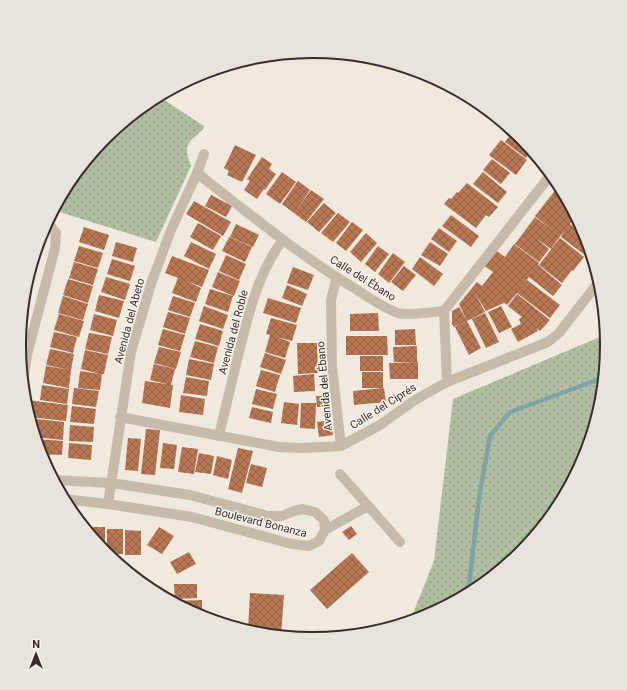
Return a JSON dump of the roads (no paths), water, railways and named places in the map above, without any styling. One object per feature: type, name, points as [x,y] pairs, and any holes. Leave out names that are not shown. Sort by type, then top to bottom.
[{"type":"street","name":"Avenida del Abeto","points":[[108,504],[131,352],[152,281],[171,230],[204,154]]},
{"type":"street","name":"Calle del Ébano","points":[[197,173],[283,240],[383,306],[399,314],[444,311]]},
{"type":"street","points":[[447,382],[444,311],[548,178]]},
{"type":"street","points":[[27,357],[55,248],[56,233],[52,227]]},
{"type":"street","name":"Avenida del Roble","points":[[219,436],[245,329],[261,277],[283,240]]},
{"type":"street","name":"Avenida del Ébano","points":[[337,277],[331,300],[332,366],[341,446]]},
{"type":"street","name":"Calle del Ciprés","points":[[120,417],[279,447],[302,448],[341,446],[380,425],[414,400],[447,382],[548,342],[559,333],[595,287]]},
{"type":"street","points":[[340,474],[400,542]]},
{"type":"street","name":"Boulevard Bonanza","points":[[60,480],[111,483],[190,495],[268,516],[282,516],[303,509],[315,512],[324,520],[325,530],[319,542],[309,546],[292,544],[192,517],[71,500]]},
{"type":"street","points":[[325,530],[368,506]]},
{"type":"waterway","points":[[469,587],[479,498],[490,436],[510,412],[599,379]]}]
